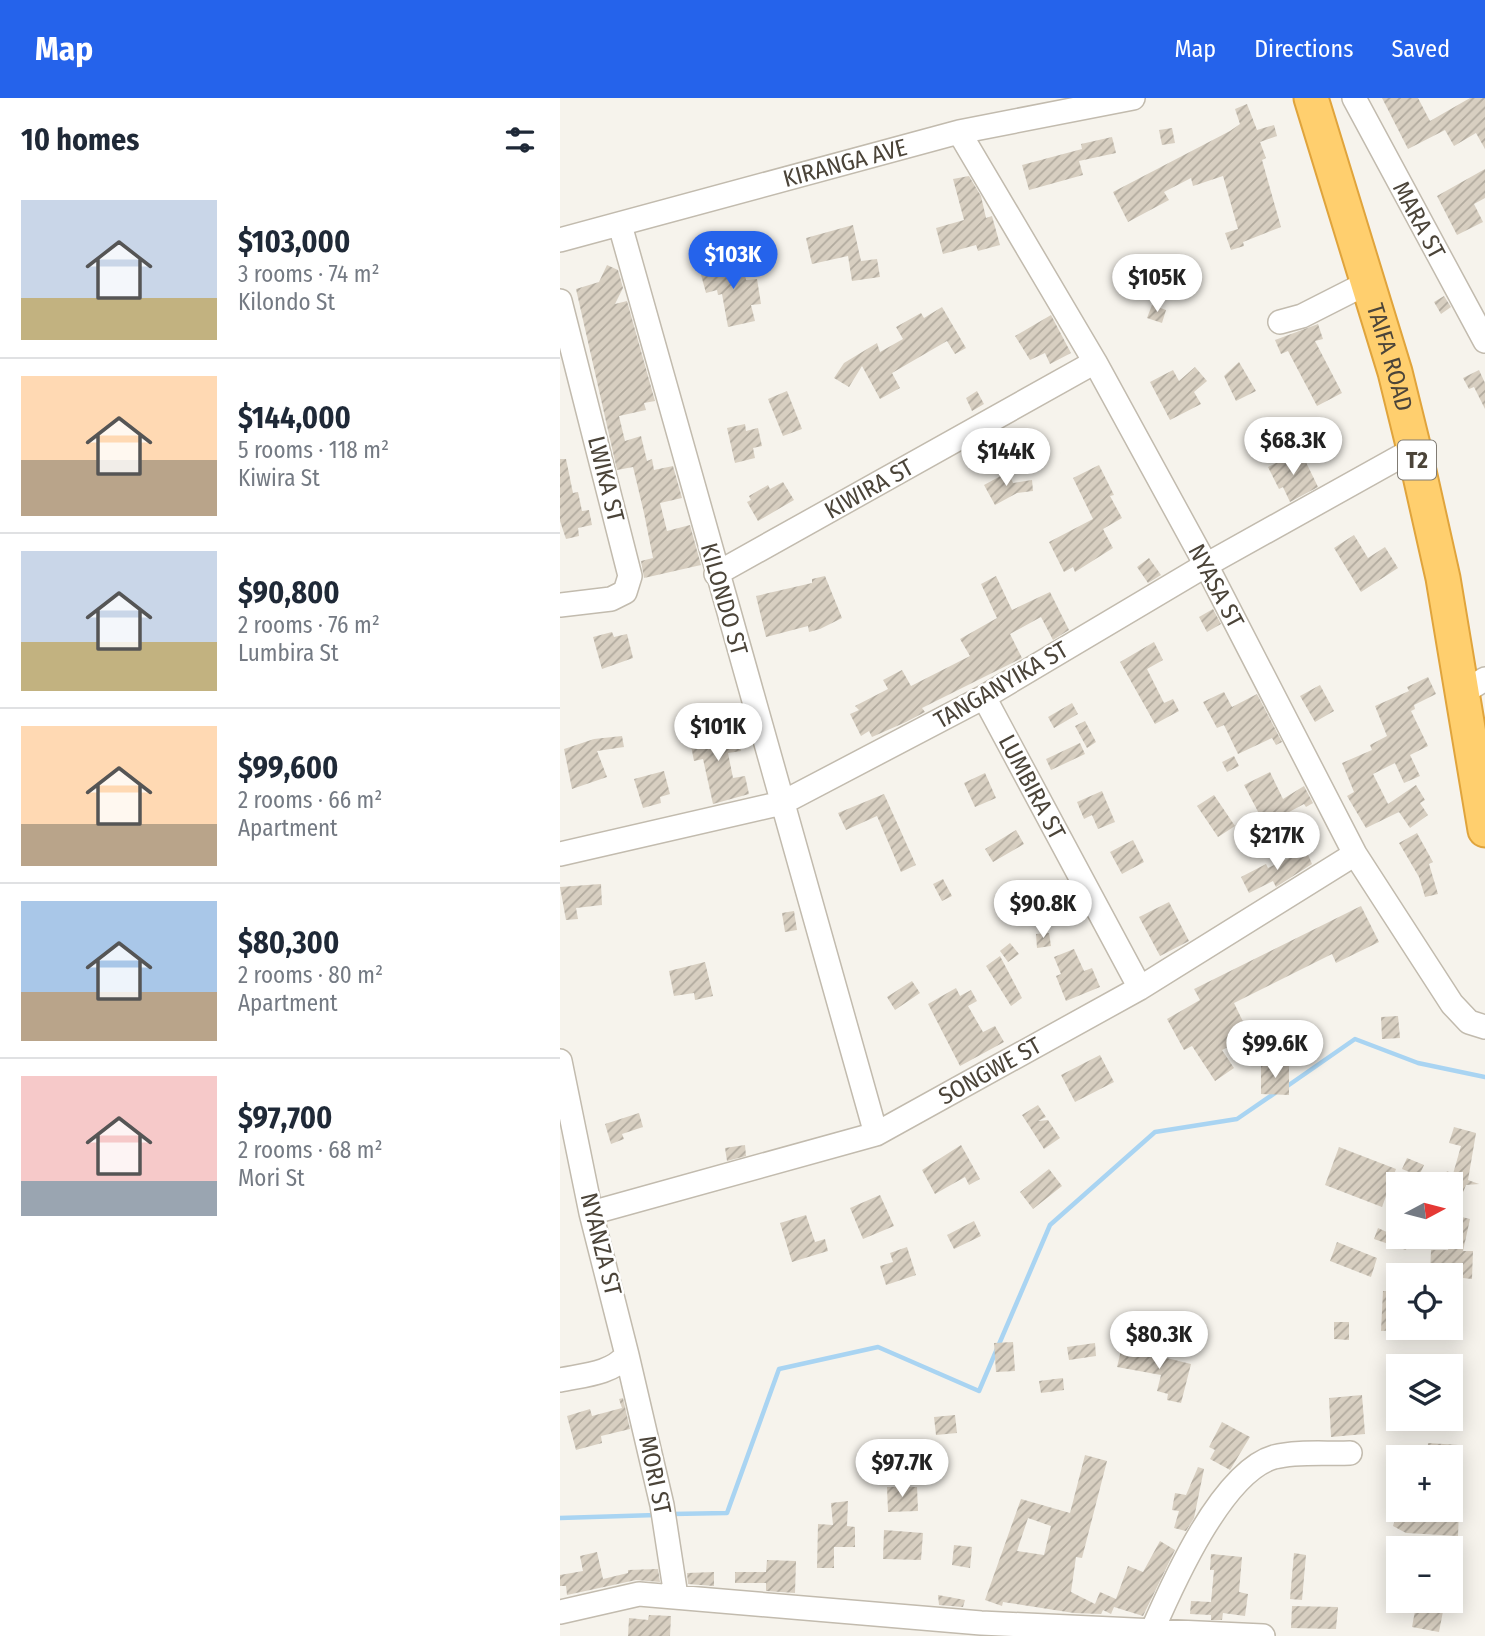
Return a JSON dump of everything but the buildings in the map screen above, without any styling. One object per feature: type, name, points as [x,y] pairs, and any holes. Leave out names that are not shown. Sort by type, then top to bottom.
[{"type":"highway","name":"TAIFA ROAD","points":[[1311,98],[1395,372],[1475,686],[1485,830]]},
{"type":"street","name":"KIRANGA AVE","points":[[560,240],[959,132],[1133,98]]},
{"type":"street","name":"MARA ST","points":[[1354,98],[1485,341]]},
{"type":"street","name":"NYASA ST","points":[[959,132],[1095,362],[1206,565],[1355,854],[1452,1004],[1469,1022],[1485,1027]]},
{"type":"street","name":"KILONDO ST","points":[[620,225],[716,574],[876,1134]]},
{"type":"street","points":[[1280,322],[1301,316],[1367,283]]},
{"type":"street","name":"LWIKA ST","points":[[560,301],[630,576],[625,592],[611,599],[560,605]]},
{"type":"street","name":"KIWIRA ST","points":[[716,574],[1095,362]]},
{"type":"street","name":"TANGANYIKA ST","points":[[560,854],[782,803],[984,698],[1206,565],[1415,449]]},
{"type":"street","name":"LUMBIRA ST","points":[[984,698],[1140,988]]},
{"type":"street","name":"SONGWE ST","points":[[592,1213],[876,1134],[1140,988],[1355,854]]},
{"type":"street","name":"NYANZA ST","points":[[560,1061],[592,1213],[627,1355]]},
{"type":"street","points":[[560,1380],[607,1370],[627,1355]]},
{"type":"street","name":"MORI ST","points":[[627,1355],[664,1515],[676,1596]]},
{"type":"street","points":[[1152,1631],[1181,1567],[1230,1489],[1253,1466],[1276,1456],[1350,1453]]},
{"type":"street","points":[[560,1612],[639,1594],[981,1623],[1263,1636]]},
{"type":"waterway","points":[[1286,1087],[1355,1039],[1418,1063],[1485,1077]]},
{"type":"waterway","points":[[672,1514],[727,1513],[779,1369],[878,1347],[979,1391],[1050,1225],[1155,1132],[1237,1119],[1278,1091]]},
{"type":"waterway","points":[[560,1518],[656,1515]]}]
